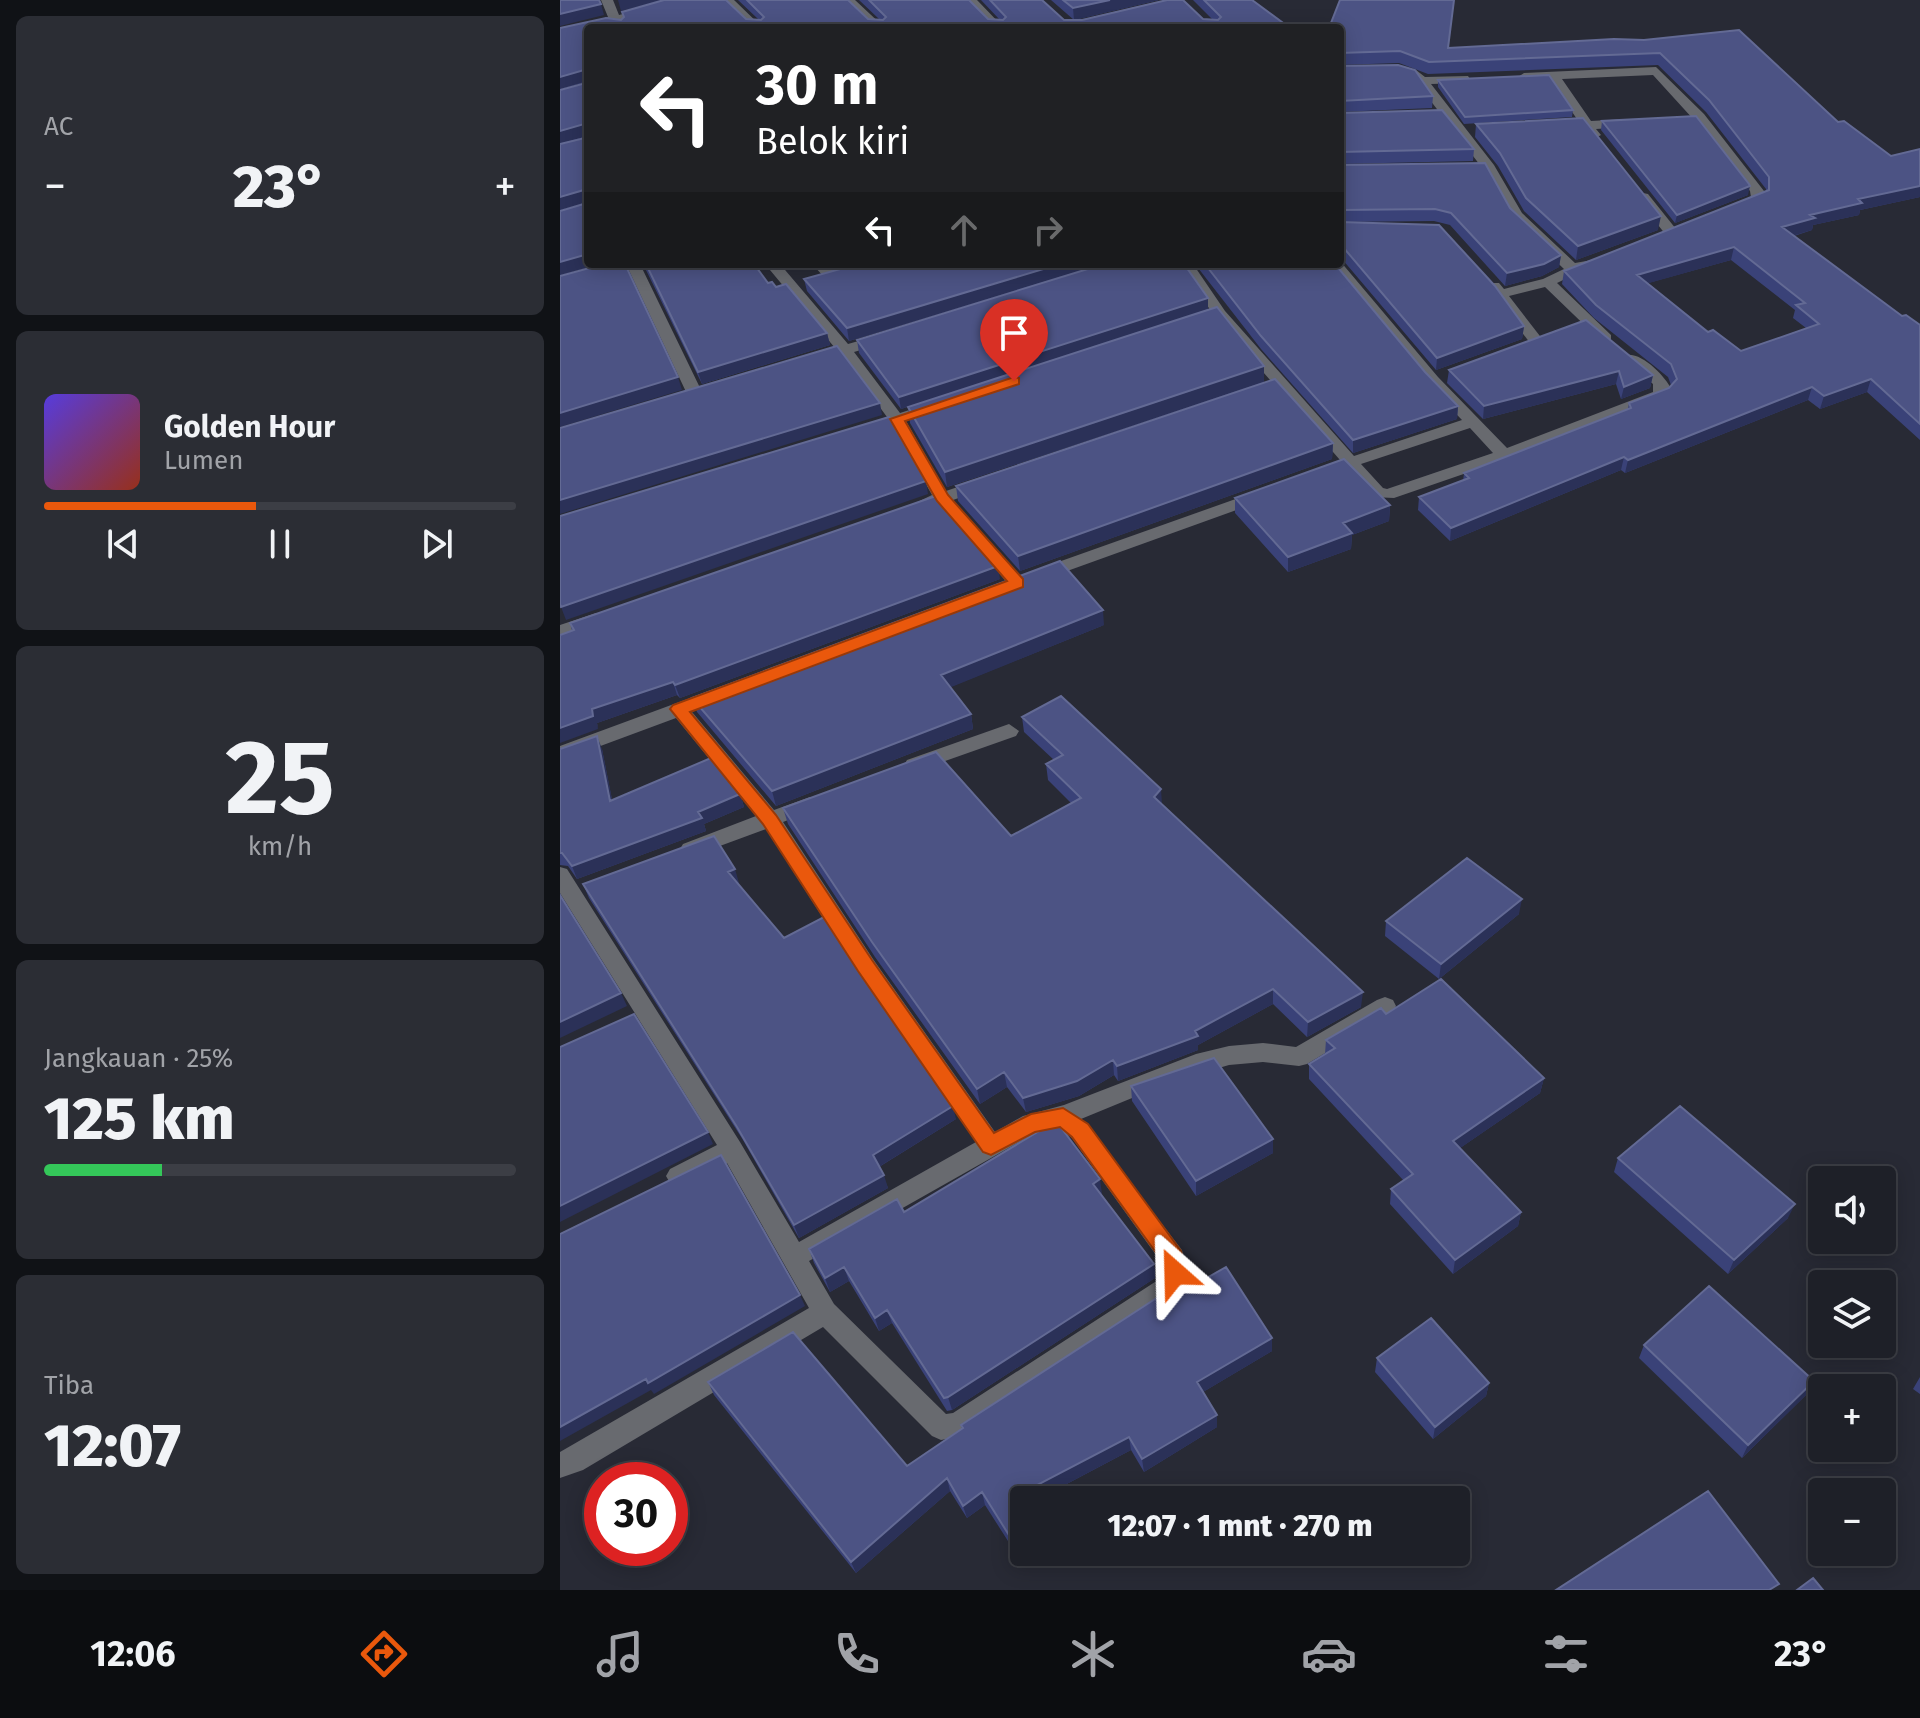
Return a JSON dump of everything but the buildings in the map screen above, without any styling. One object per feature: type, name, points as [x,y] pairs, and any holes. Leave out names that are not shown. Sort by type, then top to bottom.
[{"type":"street","points":[[607,0],[616,24],[690,0]]},
{"type":"street","points":[[727,0],[753,24]]},
{"type":"street","points":[[848,0],[875,24]]},
{"type":"street","points":[[970,0],[994,24]]},
{"type":"street","points":[[560,33],[584,29]]},
{"type":"street","points":[[1399,70],[1409,71],[1425,81],[1446,115],[1462,131],[1482,168],[1516,215],[1573,269]]},
{"type":"street","points":[[1511,78],[1656,71],[1692,118],[1757,191],[1758,199],[1725,213]]},
{"type":"street","points":[[1554,76],[1606,150]]},
{"type":"street","points":[[1425,81],[1482,79]]},
{"type":"street","points":[[1431,116],[1446,115]]},
{"type":"street","points":[[1556,127],[1643,122]]},
{"type":"street","points":[[1462,131],[1478,131]]},
{"type":"street","points":[[1634,185],[1678,229],[1657,237]]},
{"type":"street","points":[[1501,294],[1548,282],[1601,258]]},
{"type":"street","points":[[635,268],[695,394]]},
{"type":"street","points":[[786,268],[818,277],[845,350],[897,419],[942,498],[1010,586],[1273,490]]},
{"type":"street","points":[[1188,268],[1213,316],[1274,387],[1378,493],[1388,494],[1504,455],[1659,395],[1664,390],[1660,382],[1581,325],[1548,282]]},
{"type":"street","points":[[1339,268],[1440,377],[1473,422],[1504,455]]},
{"type":"street","points":[[1481,272],[1535,340]]},
{"type":"street","points":[[800,363],[905,332]]},
{"type":"street","points":[[853,433],[956,400]]},
{"type":"street","points":[[1303,479],[1473,422]]},
{"type":"street","points":[[898,513],[1001,478]]},
{"type":"street","points":[[560,632],[619,611]]},
{"type":"street","points":[[560,754],[738,687]]},
{"type":"street","points":[[679,709],[770,819],[865,965],[991,1145]]},
{"type":"street","points":[[895,772],[1009,731]]},
{"type":"street","points":[[671,856],[825,798]]},
{"type":"street","points":[[570,888],[636,1014],[732,1149],[825,1312],[941,1427],[957,1426],[1167,1288],[1175,1273],[1173,1258],[1080,1131],[1063,1118]]},
{"type":"street","points":[[795,1257],[1031,1123],[1063,1118],[1151,1078],[1214,1057],[1271,1050],[1299,1057],[1385,1006]]},
{"type":"street","points":[[653,1189],[732,1149]]},
{"type":"street","points":[[560,1465],[573,1461],[825,1312]]},
{"type":"route","points":[[1014,381],[897,419],[942,498],[1017,583],[679,709],[770,819],[865,965],[991,1145],[1031,1123],[1063,1118],[1080,1131],[1173,1258],[1175,1273]]}]
